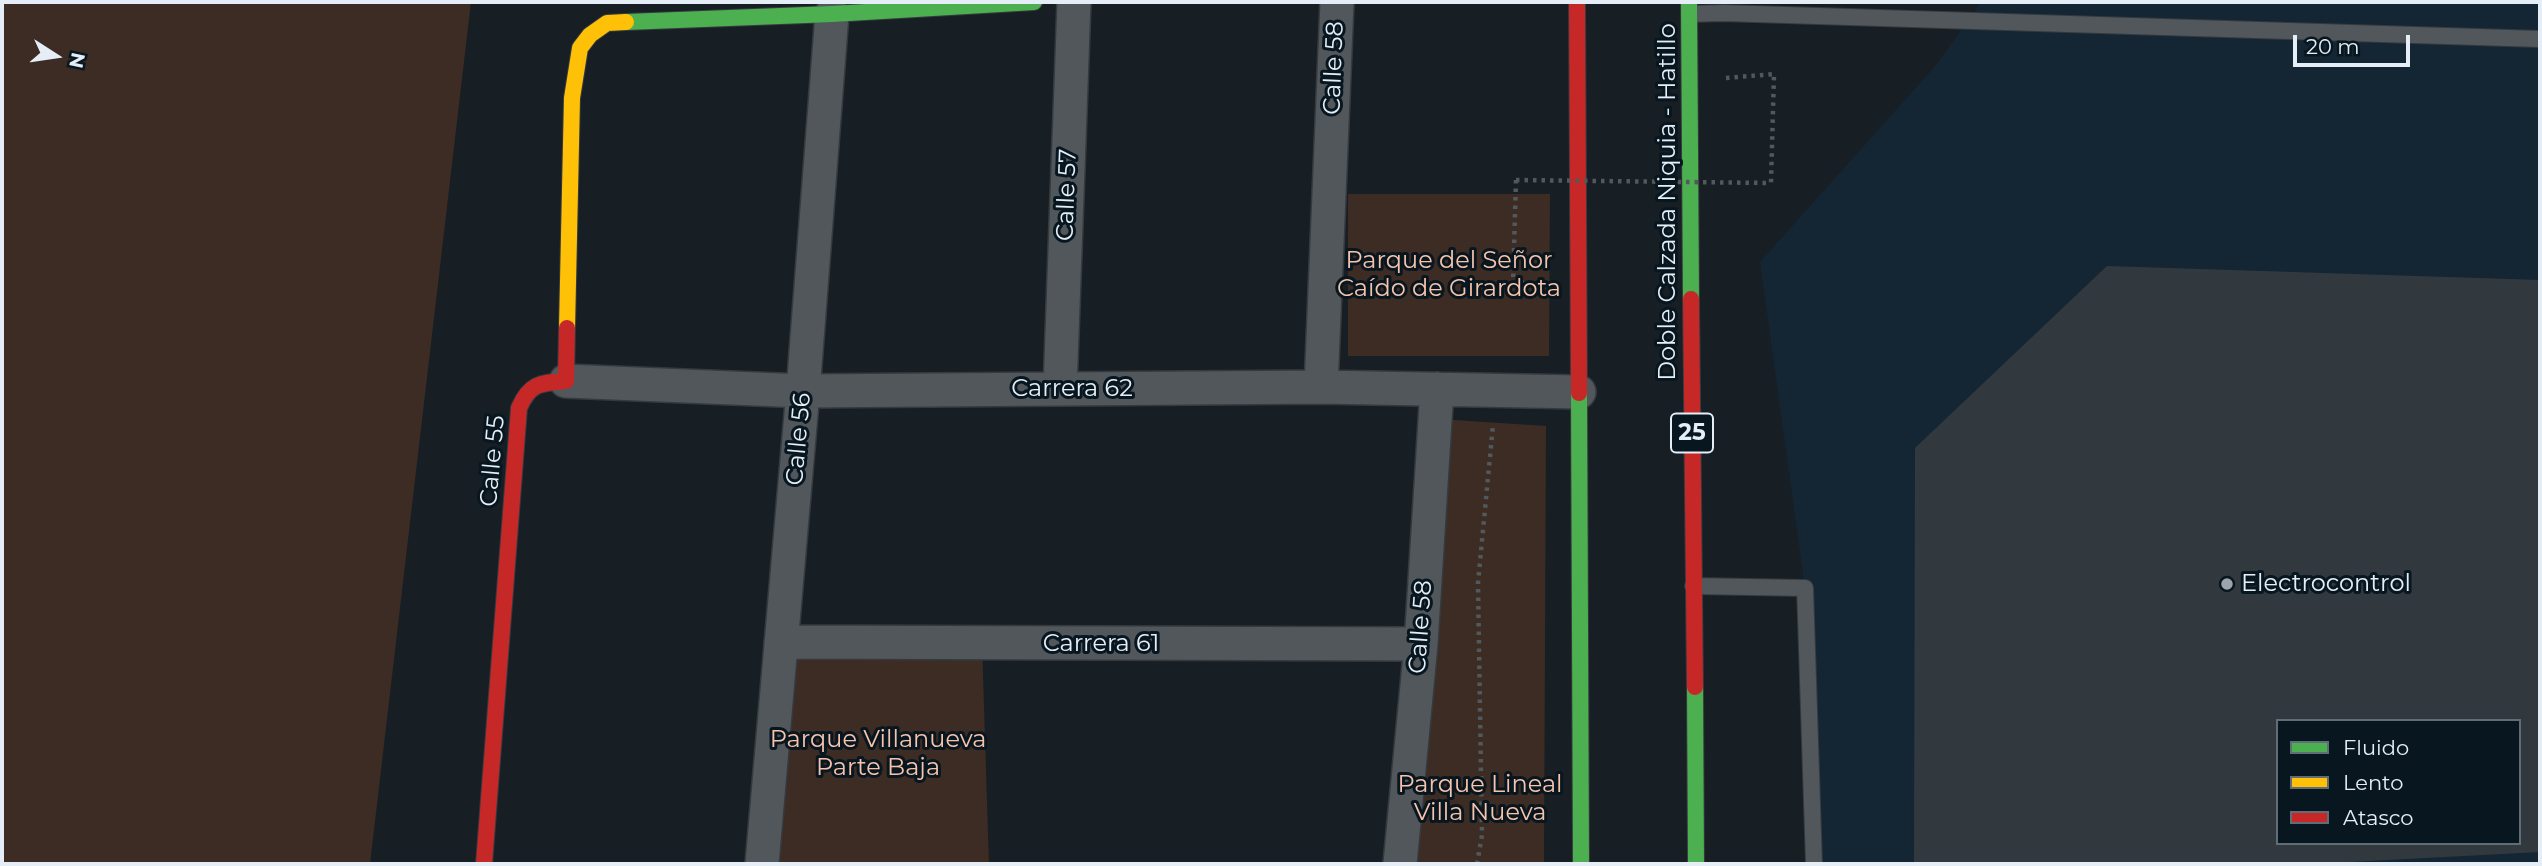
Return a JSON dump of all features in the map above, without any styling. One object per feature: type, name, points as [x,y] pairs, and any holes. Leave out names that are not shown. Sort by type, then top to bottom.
[{"type":"main road","points":[[566,381],[572,98],[580,48],[590,35],[607,23],[1034,2]]},
{"type":"main road","points":[[1577,2],[1581,864]]},
{"type":"main road","name":"Doble Calzada Niquia - Hatillo","points":[[1689,8],[1696,864]]},
{"type":"main road","name":"Calle 55","points":[[484,864],[519,408],[525,393],[538,383],[566,381]]},
{"type":"street","name":"Calle 57","points":[[1060,388],[1074,2]]},
{"type":"street","name":"Calle 58","points":[[1321,387],[1337,2]]},
{"type":"street","name":"Calle 56","points":[[762,864],[832,14]]},
{"type":"street","name":"Carrera 62","points":[[566,381],[803,391],[1321,387],[1579,392]]},
{"type":"street","name":"Calle 58","points":[[1400,864],[1421,645],[1437,389]]},
{"type":"street","name":"Carrera 61","points":[[781,642],[1421,645]]},
{"type":"lane","points":[[1689,8],[1723,13],[2540,39]]},
{"type":"lane","points":[[1693,586],[1805,588],[1814,864]]},
{"type":"path","points":[[1513,283],[1516,180],[1771,183],[1774,74]]},
{"type":"path","points":[[1477,864],[1482,835],[1478,583],[1494,390]]},
{"type":"shaded area","points":[[1981,2],[2540,2],[2540,864],[1814,864],[1805,588],[1760,262],[1937,64]]},
{"type":"green space","points":[[2,2],[471,2],[370,864],[2,864]]},
{"type":"green space","name":"Parque del Señor Caído de Girardota","points":[[1348,194],[1550,194],[1549,356],[1348,356]]},
{"type":"green space","name":"Parque Lineal Villa Nueva","points":[[1439,419],[1546,426],[1544,864],[1412,864]]},
{"type":"green space","name":"Parque Villanueva Parte Baja","points":[[781,642],[982,643],[989,864],[762,864]]},
{"type":"building","name":"Electrocontrol","points":[[2107,266],[2540,280],[2540,852],[2311,864],[1914,864],[1915,448]]},
{"type":"traffic: fast","points":[[626,22],[1034,2]]},
{"type":"traffic: fast","points":[[1689,2],[1691,299]]},
{"type":"traffic: fast","points":[[1579,393],[1581,864]]},
{"type":"traffic: fast","points":[[1695,687],[1696,864]]},
{"type":"traffic: slow","points":[[567,328],[572,98],[580,48],[590,35],[607,23],[626,22]]},
{"type":"traffic: jam","points":[[1577,2],[1579,393]]},
{"type":"traffic: jam","points":[[1691,299],[1695,687]]},
{"type":"traffic: jam","points":[[484,864],[519,408],[527,394],[537,386],[566,381],[567,328]]},
{"type":"place","name":"Electrocontrol","points":[[2227,584]]}]
